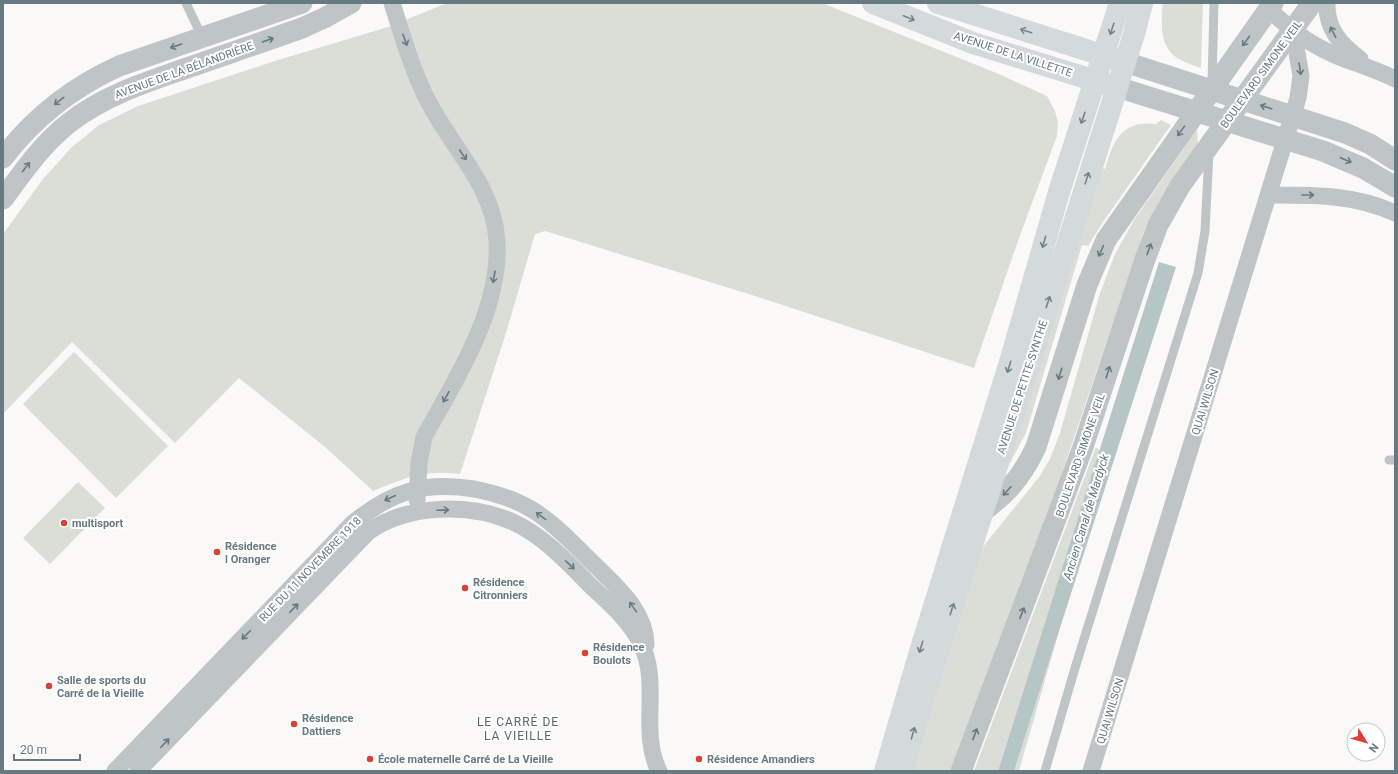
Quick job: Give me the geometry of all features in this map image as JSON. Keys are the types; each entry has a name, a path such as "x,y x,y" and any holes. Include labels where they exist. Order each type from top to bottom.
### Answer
{"main road":[{"name":"AVENUE DE LA VILLETTE","path":"873,3 973,43 1117,87"},
{"path":"938,3 1125,62"},
{"name":"AVENUE DE PETITE-SYNTHE","path":"885,771 922,645 1010,362 1059,192 1120,3"},
{"name":"AVENUE DE PETITE-SYNTHE","path":"903,771 919,712 1125,62 1142,3"}],"street":[{"path":"3,158 34,122 76,88 119,66 302,3"},
{"name":"AVENUE DE LA BÉLANDRIÈRE","path":"3,199 34,158 50,140 79,115 106,99 138,85 302,28 351,3"},
{"path":"392,3 429,103 467,162 484,192 492,214 497,242 495,274 482,322 464,366 424,437 420,450 416,512"},
{"name":"BOULEVARD SIMONE VEIL","path":"961,771 1083,447 1153,237 1170,203 1210,133 1293,30 1312,3"},
{"path":"1327,3 1328,20 1334,35 1344,47 1372,67 1395,79"},
{"path":"958,529 982,512 1011,488 1026,466 1036,447 1087,285 1106,240 1271,6 1293,30 1319,47 1340,57 1372,67"},
{"name":"QUAI WILSON","path":"1091,771 1269,196 1278,161 1300,91 1301,76 1293,30"},
{"path":"1125,62 1362,140 1395,160"},
{"name":"AVENUE DE LA VILLETTE","path":"1117,87 1309,147 1363,168 1395,186"},
{"path":"1269,196 1344,197 1366,202 1395,213"},
{"name":"RUE DU 11 NOVEMBRE 1918","path":"115,771 353,524 384,501 417,488 447,486 485,491 521,504 542,516 617,588 632,606 645,631 646,657"},
{"name":"RUE DU 11 NOVEMBRE 1918","path":"138,771 361,538 386,520 416,512 444,510 474,512 513,522 529,531 558,554 601,595 637,636 649,666 651,744 655,762 660,771"}],"lane":[{"path":"186,3 202,37"},
{"name":"BOULEVARD SIMONE VEIL","path":"1045,771 1075,668 1198,273 1206,231 1214,3"}],"shaded area":[{"path":"447,3 822,3 994,72 1047,96 1055,111 1058,122 1057,136 1019,238 974,368 755,296 545,231 535,234 506,333 460,474 425,474 405,478 373,491 325,447 239,378 175,443 72,342 3,414 3,234 43,179 71,148 99,125 138,106 278,60 388,27"},
{"path":"1163,3 1203,3 1201,68 1174,56 1169,51 1163,38"},
{"path":"1161,120 1171,125 1103,222 1088,246 1082,245 1026,433 1010,463 1006,462 1098,167 1105,169 1116,141 1127,129 1135,125 1156,124"},
{"path":"1197,129 1198,144 1165,191 1145,228 1060,479 950,771 910,771 978,553 1039,477 1050,459 1060,433 1100,293 1115,254 1134,220"},
{"path":"74,352 168,446 116,498 23,404"},
{"path":"1096,447 1100,450 998,771 974,771"},
{"name":"multisport","path":"78,482 105,508 50,564 23,538"},
{"path":"1062,621 1019,771 1014,771"}],"water":[{"name":"Ancien Canal de Mardyck","path":"1159,262 1176,267 1014,771 998,771"}],"place":[{"name":"multisport","path":"64,523"},
{"name":"Résidence l Oranger","path":"217,552"},
{"name":"Résidence Citronniers","path":"465,588"},
{"name":"Résidence Boulots","path":"585,653"},
{"name":"Salle de sports du Carré de la Vieille","path":"49,686"},
{"name":"Résidence Dattiers","path":"294,724"},
{"name":"École maternelle Carré de La Vieille","path":"370,759"},
{"name":"Résidence Amandiers","path":"699,759"}],"district":[{"name":"LE CARRÉ DE LA VIEILLE","path":"518,729"}]}
